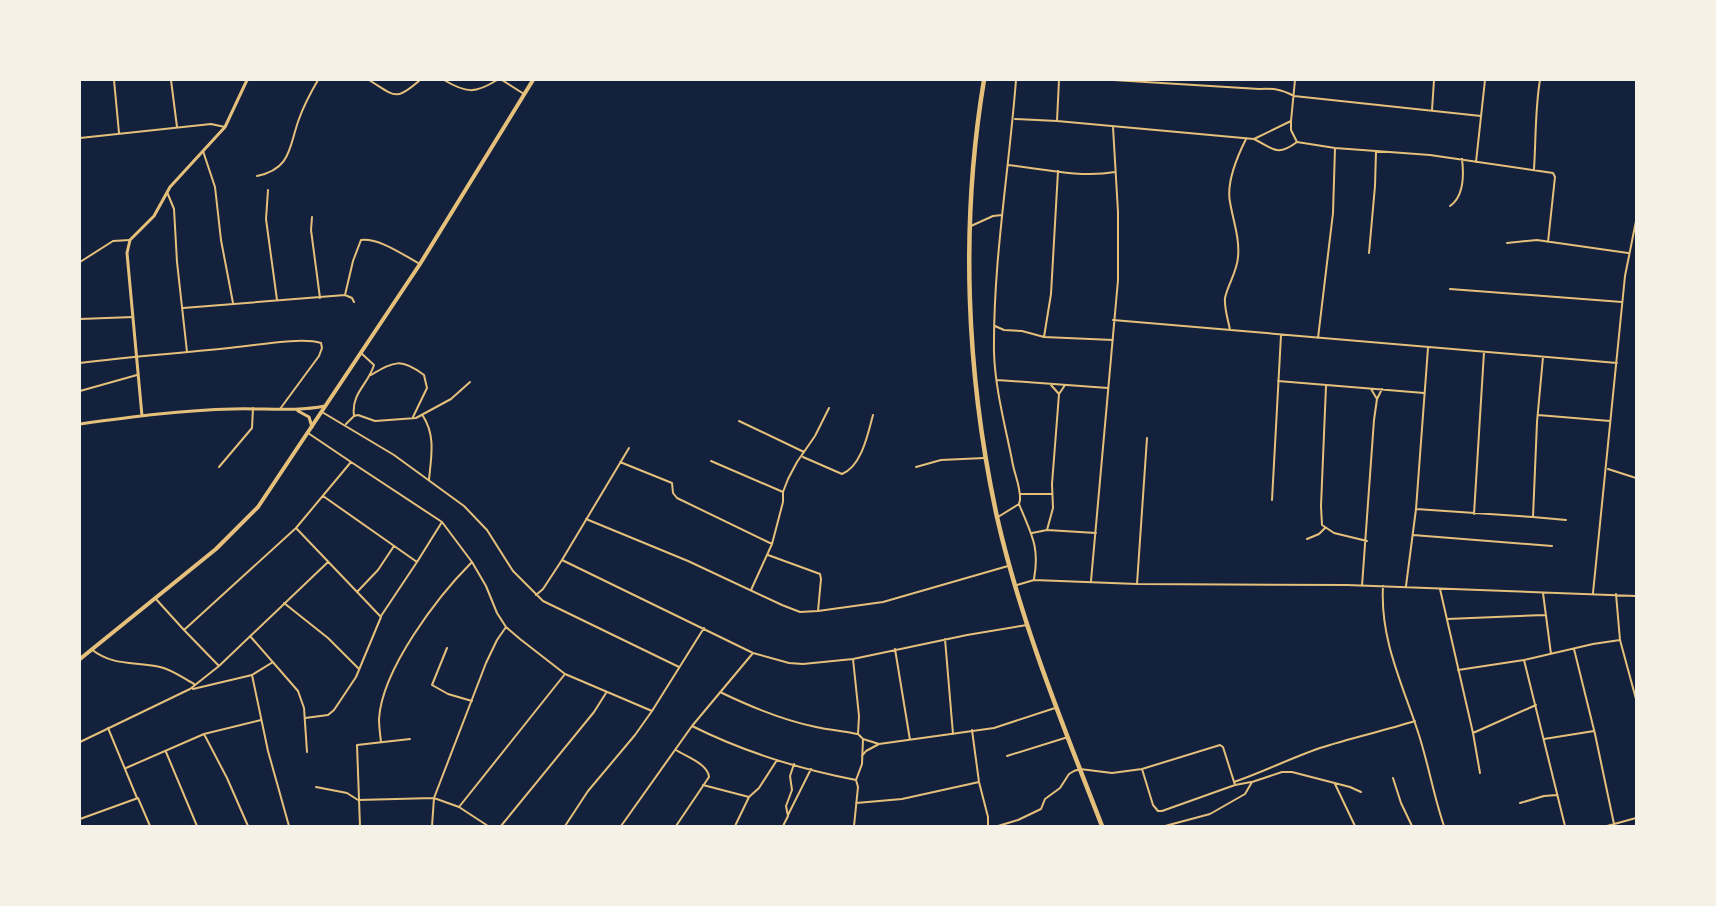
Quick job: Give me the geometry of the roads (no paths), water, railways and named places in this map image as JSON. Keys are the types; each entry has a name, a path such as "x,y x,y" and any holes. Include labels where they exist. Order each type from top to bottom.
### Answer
{"highway":[{"path":"984,80 974,159 969,277 974,363 986,458 997,517 1027,625 1102,826"}],"main road":[{"path":"80,659 216,549 250,516 420,264 533,80"}],"street":[{"path":"114,80 119,134"},
{"path":"171,80 177,127"},
{"path":"142,416 127,253 130,240 154,216 167,192 225,128 247,80"},
{"path":"257,176 271,172 290,153 301,113 318,80"},
{"path":"369,80 394,95 406,92 420,80"},
{"path":"444,80 460,88 475,91 497,80"},
{"path":"502,80 524,94"},
{"path":"1016,80 996,272 995,326 997,380 1012,462 1021,494 1019,504 1032,533 1036,552 1034,579"},
{"path":"1057,121 1059,80"},
{"path":"1113,80 1170,81 1259,89 1273,88 1284,90 1293,96 1481,116"},
{"path":"1295,80 1291,130 1298,142"},
{"path":"1432,110 1434,80"},
{"path":"1476,162 1485,80"},
{"path":"1534,169 1536,106 1540,80"},
{"path":"1013,119 1246,139 1261,137 1291,121"},
{"path":"80,138 211,124 225,128"},
{"path":"1091,582 1119,249 1113,126"},
{"path":"1230,330 1226,296 1239,255 1229,199 1232,177 1246,139"},
{"path":"1254,139 1280,152 1298,142 1335,148 1462,159 1534,169 1555,175 1548,242"},
{"path":"1318,338 1333,213 1335,148"},
{"path":"203,151 215,187 221,240 233,303"},
{"path":"1369,254 1376,151"},
{"path":"1450,206 1455,202 1461,190 1462,159"},
{"path":"1007,165 1058,171 1105,174 1115,172"},
{"path":"1044,337 1051,294 1058,171"},
{"path":"268,190 266,219 277,300"},
{"path":"167,192 174,209 176,255 187,352"},
{"path":"970,227 993,216 1002,215"},
{"path":"312,217 311,230 320,298"},
{"path":"1593,593 1622,303 1628,253 1636,221"},
{"path":"80,262 113,241 130,240"},
{"path":"345,295 361,240 379,243 420,264"},
{"path":"1507,243 1537,240 1628,253"},
{"path":"1450,289 1622,303"},
{"path":"183,308 345,295 352,298 354,302"},
{"path":"80,319 133,317"},
{"path":"1113,320 1617,363"},
{"path":"995,326 1004,330 1022,331 1044,337 1113,340"},
{"path":"1272,500 1281,335"},
{"path":"80,363 297,342 321,343 319,356 280,409"},
{"path":"1406,586 1416,509 1428,348"},
{"path":"354,416 353,406 356,397 371,375 373,362 361,352"},
{"path":"1474,513 1484,352"},
{"path":"1533,517 1543,357"},
{"path":"371,375 397,362 406,364 424,375 427,388 412,418"},
{"path":"80,392 137,375"},
{"path":"997,380 1108,388"},
{"path":"1278,381 1424,393"},
{"path":"346,424 354,416 362,416 375,421 422,415 451,399 470,382"},
{"path":"1051,384 1059,394"},
{"path":"1047,530 1053,508 1059,394 1065,385"},
{"path":"1326,386 1322,525 1343,536 1367,541"},
{"path":"1371,388 1377,399"},
{"path":"1362,586 1377,399 1382,389"},
{"path":"80,424 142,416 253,408 297,410 326,406"},
{"path":"219,467 248,435 252,428 253,408"},
{"path":"751,590 772,544 783,502 783,492 792,471 815,436 829,408"},
{"path":"297,410 309,417 312,427"},
{"path":"322,412 346,424 464,506 477,518 513,571 543,601 679,667"},
{"path":"422,415 429,426 432,439 429,480"},
{"path":"802,456 844,473 854,465 860,454 873,415"},
{"path":"1538,415 1611,422"},
{"path":"739,421 804,452"},
{"path":"308,433 442,522 472,562 486,586 497,613 507,627 565,674 652,711"},
{"path":"1137,584 1147,438"},
{"path":"536,595 543,589 562,560 629,448"},
{"path":"916,467 941,460 986,458"},
{"path":"711,461 783,492"},
{"path":"184,630 296,528 351,462"},
{"path":"620,462 672,483 673,494 677,498 772,544"},
{"path":"1607,468 1636,478"},
{"path":"1021,494 1052,494"},
{"path":"323,496 417,562"},
{"path":"997,517 1019,504"},
{"path":"1416,509 1566,520"},
{"path":"586,519 792,610 818,611 883,602 1010,565"},
{"path":"305,718 332,713 351,685 374,638 381,617 442,522"},
{"path":"296,528 381,617"},
{"path":"1308,539 1325,528"},
{"path":"1032,533 1047,530 1096,533"},
{"path":"1413,535 1552,546"},
{"path":"357,592 378,570 394,546"},
{"path":"768,555 820,574 818,611"},
{"path":"562,560 753,653 789,663 803,664 853,659 945,639 1027,625"},
{"path":"190,689 219,666 328,562"},
{"path":"381,742 379,728 381,706 392,673 430,609 472,562"},
{"path":"1016,585 1034,579 1137,584 1406,586 1636,596"},
{"path":"1383,586 1387,640 1415,722 1444,826"},
{"path":"1440,589 1473,732 1480,773"},
{"path":"1543,593 1551,654"},
{"path":"1616,594 1620,640 1636,699"},
{"path":"154,597 219,666"},
{"path":"284,603 319,630 358,668"},
{"path":"1447,619 1545,615"},
{"path":"432,826 434,798 492,649 507,627"},
{"path":"565,826 588,791 652,711 704,628"},
{"path":"250,636 298,691 304,708 307,752"},
{"path":"945,639 953,734"},
{"path":"1458,670 1524,660 1620,640"},
{"path":"447,648 433,686 448,694 472,701"},
{"path":"91,649 101,657 117,662 172,671 195,685"},
{"path":"895,649 910,740"},
{"path":"1574,649 1614,824"},
{"path":"621,826 692,726 753,653"},
{"path":"853,659 859,716 858,734"},
{"path":"1524,660 1565,826"},
{"path":"80,742 190,689 252,675 273,662"},
{"path":"459,807 565,674"},
{"path":"252,675 261,720 289,826"},
{"path":"720,692 753,708 787,720 818,728 858,734 863,740 879,744"},
{"path":"501,826 523,802 594,712 606,693"},
{"path":"1473,732 1536,705"},
{"path":"862,757 866,751 879,744 1003,726 1057,707"},
{"path":"126,768 204,734 261,720"},
{"path":"1142,769 1153,805 1158,811 1162,811 1321,748 1415,722"},
{"path":"692,726 727,743 777,760 856,780"},
{"path":"108,728 150,826"},
{"path":"972,730 988,826"},
{"path":"1544,740 1594,731"},
{"path":"204,734 248,826"},
{"path":"1007,756 1068,737"},
{"path":"360,826 357,745 410,739"},
{"path":"854,826 858,787 856,780 861,768 863,740"},
{"path":"998,826 1041,809 1045,799 1060,788 1069,774 1080,769 1112,773 1142,769 1220,745 1223,747 1234,783"},
{"path":"676,750 708,770 709,777 676,826"},
{"path":"165,751 196,826"},
{"path":"735,826 749,797 759,788 777,760"},
{"path":"788,814 786,806 792,790 790,776 794,765"},
{"path":"783,826 811,769"},
{"path":"1234,783 1252,782 1287,772 1361,792"},
{"path":"1393,778 1412,826"},
{"path":"856,803 902,799 979,782"},
{"path":"1165,826 1210,814 1245,794 1252,782"},
{"path":"1335,784 1355,826"},
{"path":"703,785 749,797"},
{"path":"316,787 347,793 358,800 434,798 459,807 488,826"},
{"path":"1520,803 1557,795"},
{"path":"80,819 138,798"},
{"path":"1607,826 1636,818"}]}
